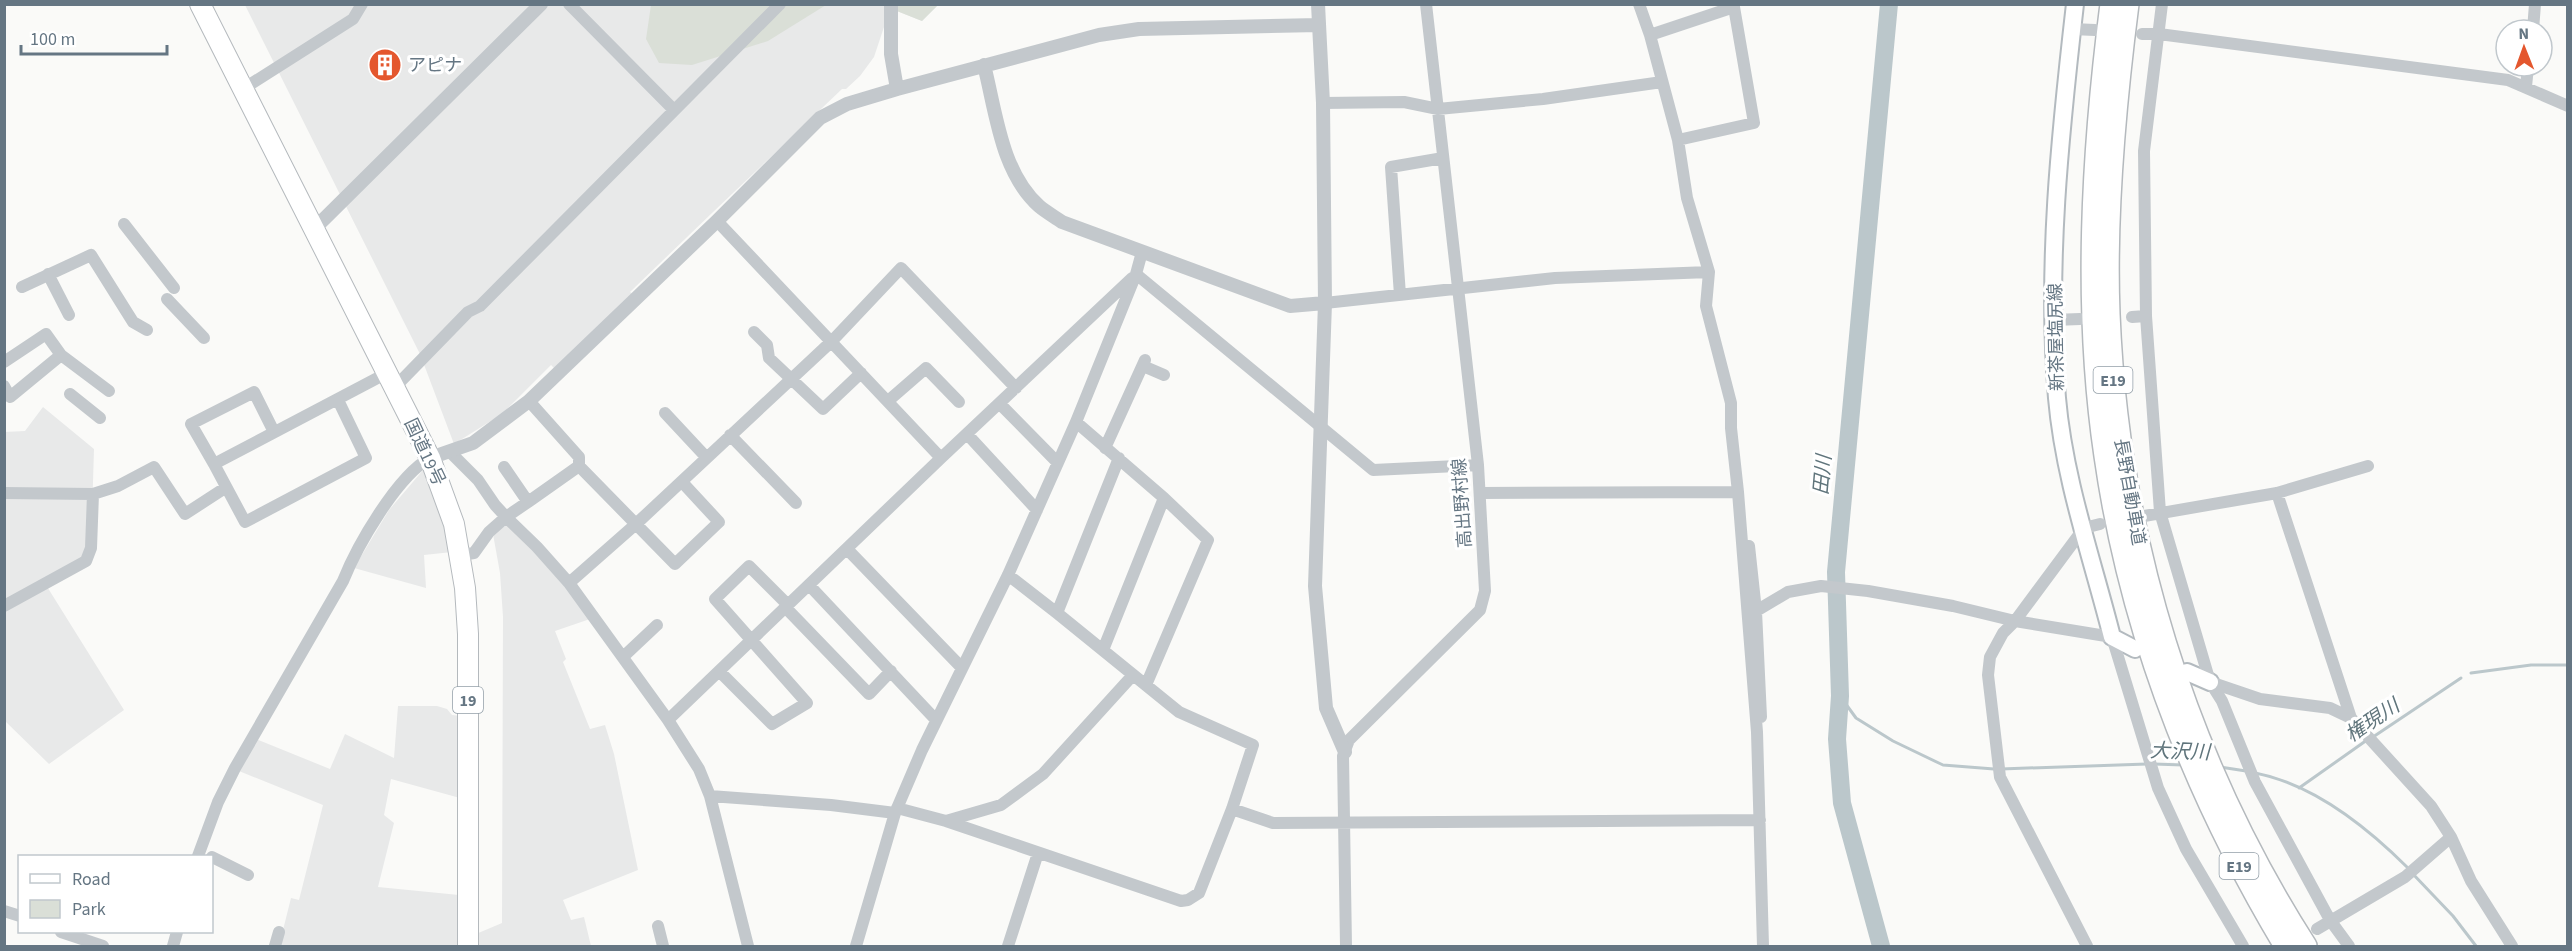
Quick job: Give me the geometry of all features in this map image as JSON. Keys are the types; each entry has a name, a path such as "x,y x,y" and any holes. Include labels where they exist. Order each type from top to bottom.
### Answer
{"highway":[{"name":"国道19号","path":"200,4 430,458 454,524 461,555 468,634 468,946"},
{"name":"長野自動車道","path":"2111,4 2098,137 2093,230 2092,311 2105,456 2140,622 2209,784 2235,858 2286,946"},
{"name":"長野自動車道","path":"2128,4 2114,137 2110,232 2109,313 2115,398 2131,511 2191,743"},
{"name":"長野自動車道","path":"2209,784 2250,851 2311,938"}],"main road":[{"name":"新茶屋塩尻線","path":"2075,4 2055,196 2054,320 2057,399 2069,478 2092,526 2112,637"},
{"path":"2112,637 2135,649"},
{"path":"2187,672 2210,682"}],"street":[{"path":"243,89 353,19 362,4"},
{"path":"314,229 541,4"},
{"path":"569,4 675,110"},
{"path":"213,464 338,400 391,380 468,312 480,306 780,4"},
{"path":"891,4 891,54 897,88"},
{"path":"1318,4 1323,103 1325,303 1315,586 1326,708 1345,752 1346,946"},
{"name":"高出野村線","path":"1345,752 1349,740 1480,610 1485,591 1478,465 1426,4"},
{"path":"1639,4 1650,35 1678,140 1687,198 1710,272 1706,306 1731,403 1731,428 1757,732 1763,946"},
{"path":"2162,4 2144,151 2146,316 2160,512 2210,682 2222,701 2255,782 2330,920 2349,946"},
{"path":"1650,35 1734,7 1754,123 1678,140"},
{"path":"205,855 235,768 343,581 356,549 384,507 420,464 430,458 473,443 529,401 717,221 820,118 847,104 897,88 1099,35 1138,29 1319,25"},
{"path":"2072,30 2095,30"},
{"path":"2142,34 2158,34 2508,80 2568,106"},
{"path":"984,65 1007,158 1021,184 1039,206 1062,222 1290,306 1555,278 1710,272"},
{"path":"2526,87 2527,78"},
{"path":"1323,103 1404,102 1437,110 1543,99 1662,82"},
{"path":"1400,295 1391,167 1443,158"},
{"path":"717,221 941,458"},
{"path":"132,228 171,294 204,338"},
{"path":"856,946 896,811 936,720 1008,575 1058,463 1136,274 1142,252"},
{"path":"22,287 91,255 133,322 147,330"},
{"path":"569,583 682,482 832,341 901,268 1016,388"},
{"path":"48,274 69,315"},
{"path":"668,720 1136,274"},
{"path":"1136,274 1372,470 1478,465"},
{"path":"2132,317 2146,316"},
{"path":"2054,320 2080,319"},
{"path":"754,332 767,345 769,358 823,409 861,373"},
{"path":"4,362 46,334 61,355 110,391"},
{"path":"4,386 10,397 61,355"},
{"path":"1105,447 1144,363 1164,375"},
{"path":"888,401 926,368 959,402"},
{"path":"274,432 254,392 191,424 245,522 366,458 338,400"},
{"path":"70,394 100,418"},
{"path":"529,401 579,457 579,466 675,564 719,522 682,482"},
{"path":"1000,404 1058,463"},
{"path":"665,413 706,458"},
{"path":"1076,422 1164,498 1208,540 1146,686"},
{"path":"967,434 1037,510"},
{"path":"730,435 796,503"},
{"path":"450,452 478,480 495,505 569,583 668,720 699,769 710,796 748,946"},
{"path":"1057,613 1119,458"},
{"path":"461,555 474,553 489,532 506,517 579,466"},
{"path":"2144,516 2277,493 2368,466"},
{"path":"4,492 93,494 118,486 154,467 185,514 225,488"},
{"path":"504,467 528,502"},
{"path":"1480,493 1738,492"},
{"path":"1738,492 1745,512 1756,611 1761,713 1761,724 1757,732"},
{"path":"2277,493 2351,718 2431,806 2451,837 2471,881 2512,946"},
{"path":"4,606 86,561 91,548 93,494"},
{"path":"1103,650 1164,498"},
{"path":"2086,946 2000,777 1988,675 1990,657 2002,633 2015,621 2092,526"},
{"path":"847,549 962,668"},
{"path":"719,671 772,724 807,703 714,599 749,566 869,694 891,672"},
{"path":"710,796 896,811 946,821 1181,900 1188,900 1199,893 1232,809 1253,745 1179,712 1008,575"},
{"path":"809,585 936,720"},
{"path":"1756,611 1788,592 1821,586 1868,591 1953,606 2015,621 2112,637 2158,789 2186,849 2244,946"},
{"path":"623,657 657,625"},
{"path":"946,821 1001,805 1043,774 1133,675"},
{"path":"2210,682 2260,699 2330,708 2351,718"},
{"path":"1232,809 1273,823 1760,820"},
{"path":"2311,938 2330,920 2405,877 2451,837"},
{"path":"1008,946 1038,853"},
{"path":"213,859 248,875"},
{"path":"658,926 663,946"},
{"path":"275,946 279,932"},
{"path":"64,933 103,946"}],"shaded area":[{"path":"245,5 938,5 922,21 884,6 884,27 874,57 860,76 846,89 842,89 712,213 630,292 633,294 554,368 551,365 502,414 454,444 420,354"},
{"path":"43,407 94,449 91,548 86,561 46,585 124,710 49,764 5,721 4,432 25,431"},
{"path":"424,469 446,524 452,552 424,555 426,588 354,568 389,510"},
{"path":"508,524 556,573 590,619 555,631 566,659 563,662 590,729 605,725 614,754 638,870 563,900 571,920 584,917 591,946 477,946 476,934 502,923 503,617 500,573 493,534"},
{"path":"398,706 437,706 447,709 452,715 461,716 460,798 391,779 384,815 394,823 378,887 459,895 459,946 279,946 291,898 299,900 323,805 239,771 256,739 330,769 345,734 394,758"}],"green space":[{"path":"651,5 826,5 768,41 692,65 659,63 646,39"},
{"path":"896,5 938,5 922,21 897,11"}],"waterway":[{"name":"田川","path":"1881,946 1842,803 1837,739 1840,696 1836,572 1889,4"},
{"name":"権現川","path":"2471,673 2531,665 2568,665"},
{"name":"権現川","path":"2373,737 2461,678"},
{"name":"大沢川","path":"1840,696 1856,718 1893,741 1943,765 1994,769"},
{"name":"権現川","path":"2299,788 2367,740"},
{"name":"大沢川","path":"2001,769 2147,764"},
{"name":"大沢川","path":"2154,764 2183,765"},
{"name":"大沢川","path":"2220,767 2246,771"},
{"name":"大沢川","path":"2255,773 2277,779 2319,797 2375,837 2408,868"},
{"name":"大沢川","path":"2412,873 2453,916 2476,946"}],"place":[{"name":"アピナ","path":"385,65"}]}
